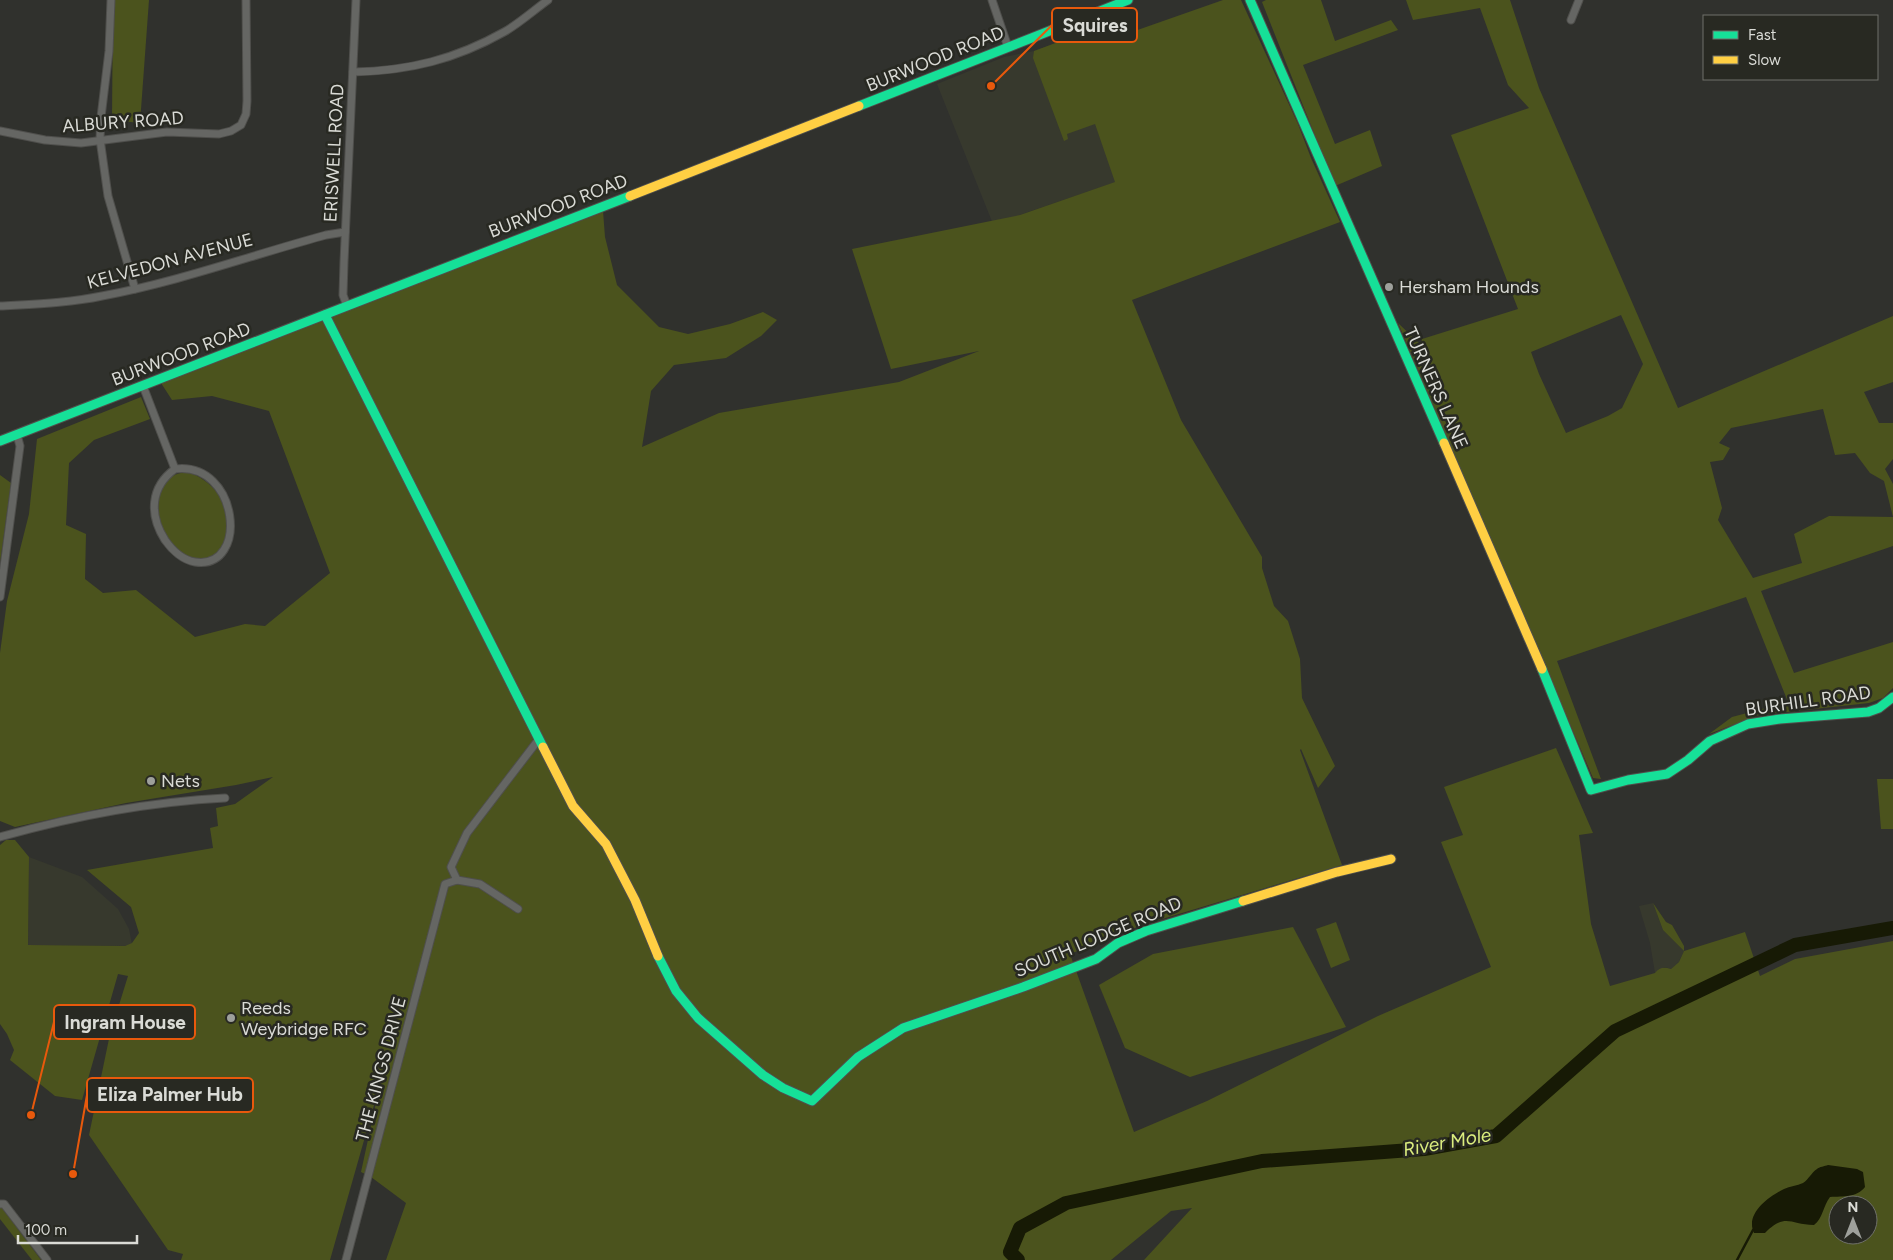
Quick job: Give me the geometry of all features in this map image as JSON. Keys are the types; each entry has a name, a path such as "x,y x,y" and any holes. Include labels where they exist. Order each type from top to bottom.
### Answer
{"street":[{"path":"111,0 109,51 100,139 108,196 135,289"},
{"name":"ALBURY ROAD","path":"0,132 81,143 100,139 167,132 219,134 231,131 241,125 246,114 246,0"},
{"name":"ERISWELL ROAD","path":"347,306 343,292 356,0"},
{"path":"353,72 386,72 427,64 462,53 506,31 548,0"},
{"path":"992,0 1008,47"},
{"name":"BURWOOD ROAD","path":"0,442 1128,0"},
{"name":"TURNERS LANE","path":"1250,0 1544,673 1591,790"},
{"path":"1571,20 1579,0"},
{"name":"KELVEDON AVENUE","path":"0,306 89,298 135,289 326,235 345,232"},
{"path":"324,315 539,739"},
{"path":"143,386 175,469"},
{"path":"0,597 20,446 17,435"},
{"path":"190,468 204,474 217,485 226,500 230,514 230,535 226,547 213,559 193,562 180,556 169,546 158,528 154,507 156,491 162,479 175,469 190,468"},
{"name":"BURHILL ROAD","path":"1591,790 1628,780 1667,774 1688,760 1710,741 1748,724 1780,719 1868,712 1879,708 1893,697"},
{"name":"THE KINGS DRIVE","path":"346,1260 451,867 467,832 539,739"},
{"name":"SOUTH LODGE ROAD","path":"539,739 573,806 606,844 639,909 661,962 676,991 698,1018 763,1075 783,1088 812,1101 858,1057 883,1039 937,1014 1024,987 1096,959 1118,943 1146,931 1337,872 1391,859"},
{"path":"0,837 17,831 93,814 194,800 225,798"},
{"path":"0,830 17,831"},
{"path":"451,867 457,880"},
{"path":"445,884 457,880 480,884 518,909"},
{"path":"0,1204 4,1204 46,1260"}],"shaded area":[{"path":"1065,40 1116,182 993,224 937,84 1004,57 1034,51"},
{"path":"29,857 82,877 118,909 129,929 132,944 125,946 28,945"},
{"path":"1653,903 1663,930 1684,951 1679,962 1671,969 1665,967 1655,973 1650,943 1639,906"},
{"path":"1828,1165 1857,1169 1863,1172 1865,1187 1854,1195 1828,1195 1828,1200 1814,1225 1783,1221 1765,1233 1754,1233 1752,1226 1755,1213 1765,1201 1784,1189 1803,1183 1818,1168"}],"green space":[{"path":"113,0 149,0 140,123 112,120"},
{"path":"1223,0 1241,0 1298,124 1340,222 1132,300 1181,420 1262,557 1262,568 1274,606 1288,621 1300,659 1302,698 1335,766 1318,788 1300,750 1342,865 1142,925 1070,954 1134,1132 1207,1101 1378,1016 1491,967 1441,842 1463,835 1444,787 1556,748 1593,833 1579,835 1591,924 1610,986 1655,973 1662,968 1671,969 1679,962 1684,951 1745,932 1760,976 1795,959 1893,941 1893,1260 1144,1260 1192,1208 1171,1211 1111,1260 386,1260 406,1203 371,1177 361,1172 380,1084 330,1260 181,1260 183,1254 168,1250 89,1135 110,1034 128,976 118,974 82,1100 55,1096 10,1060 14,1050 0,1024 0,845 6,840 15,840 29,857 28,945 125,946 132,943 139,933 131,907 87,870 213,848 210,828 218,826 216,808 235,804 273,777 126,803 15,827 0,821 0,653 7,601 29,514 37,439 141,397 150,419 94,440 69,463 66,525 86,534 85,579 103,593 136,590 195,637 245,624 265,626 330,573 269,411 212,396 172,400 161,383 603,211 605,237 617,285 659,327 688,334 730,324 763,312 777,320 761,336 726,358 674,365 651,391 642,447 719,413 899,382 979,351 891,369 852,249 1020,215 1115,182 1095,124 1067,134 1068,139 1064,141 1033,58 1034,51 1104,25 1109,40"},
{"path":"1266,0 1321,0 1335,41 1391,20 1398,30 1303,65 1335,144 1370,130 1382,166 1335,186 1262,2"},
{"path":"1406,0 1510,0 1539,88 1678,408 1893,316 1893,382 1864,392 1879,423 1893,423 1893,459 1885,469 1893,484 1893,517 1893,546 1761,591 1794,673 1893,642 1893,688 1883,698 1869,703 1759,715 1709,734 1732,717 1788,702 1746,597 1557,661 1601,779 1593,778 1398,323 1421,345 1422,339 1518,309 1451,135 1529,108 1508,85 1480,8 1413,20","holes":["1621,315 1643,364 1622,408 1608,416 1566,433 1531,352","1823,409 1835,455 1855,453 1870,473 1884,481 1893,517 1829,516 1794,534 1802,563 1753,578 1718,520 1722,508 1710,462 1723,460 1730,448 1719,443 1731,428"]},
{"path":"187,472 212,486 222,501 225,510 227,529 222,547 217,554 209,558 193,558 178,551 167,538 160,522 158,505 161,489 170,477"},
{"path":"0,475 11,483 0,563"},
{"path":"1877,779 1893,779 1893,829 1881,829"},
{"path":"1653,903 1666,922 1672,925 1684,946 1684,951 1663,930"},
{"path":"1336,922 1350,960 1331,968 1316,929"},
{"path":"1293,927 1346,1027 1190,1077 1125,1048 1099,985 1153,954"},
{"path":"0,1207 41,1260 32,1260 0,1219"}],"waterway":[{"name":"River Mole","path":"1018,1260 1010,1252 1020,1228 1066,1203 1262,1161 1424,1149 1496,1136 1615,1031 1795,945 1893,928"},
{"path":"1737,1260 1753,1230"}],"traffic: fast":[{"path":"859,106 1128,0"},
{"path":"1250,0 1444,443"},
{"path":"0,441 630,196"},
{"path":"325,315 543,747"},
{"path":"1542,669 1591,790 1628,780 1667,774 1688,760 1710,741 1748,724 1780,719 1868,712 1879,708 1893,697"},
{"path":"658,956 676,991 698,1018 763,1075 783,1088 812,1101 858,1057 903,1028 1023,987 1096,959 1118,943 1146,931 1243,901"}],"traffic: slow":[{"path":"630,196 859,106"},
{"path":"1444,443 1542,669"},
{"path":"543,747 573,806 606,844 635,900 658,956"},
{"path":"1243,901 1337,872 1391,859"}],"place":[{"name":"Squires","path":"991,86"},
{"name":"Hersham Hounds","path":"1389,287"},
{"name":"Nets","path":"151,781"},
{"name":"Reeds Weybridge RFC","path":"231,1018"},
{"name":"Ingram House","path":"31,1115"},
{"name":"Eliza Palmer Hub","path":"73,1174"}]}
